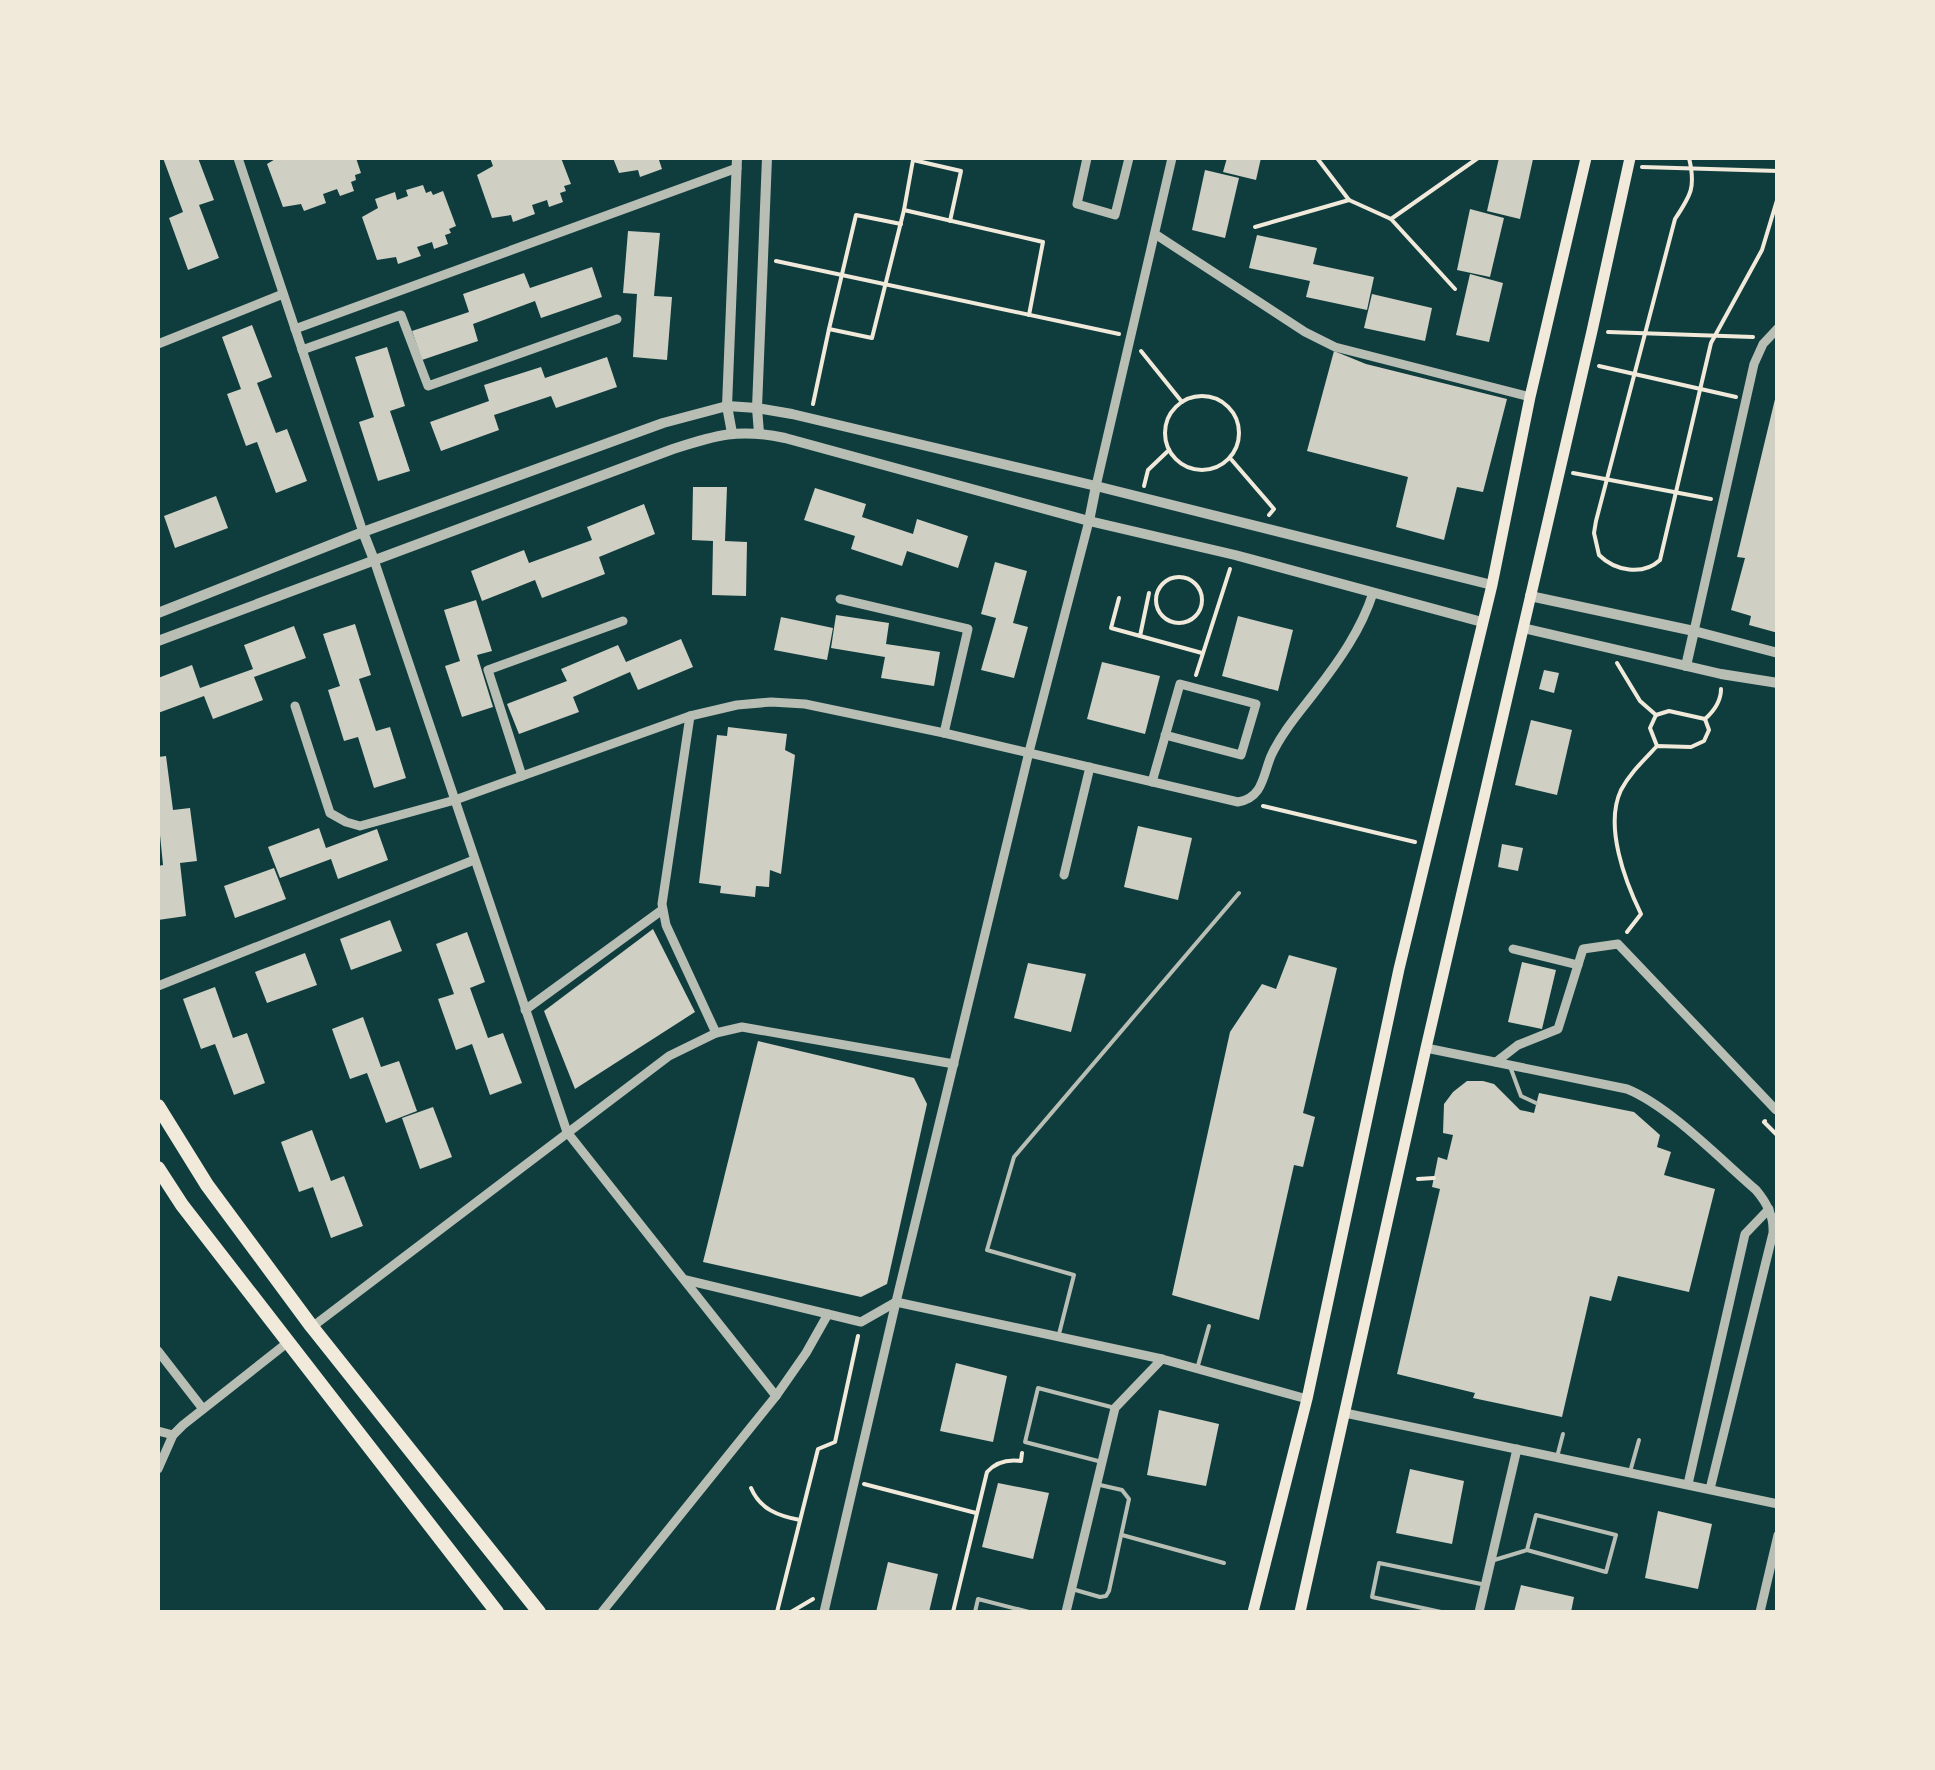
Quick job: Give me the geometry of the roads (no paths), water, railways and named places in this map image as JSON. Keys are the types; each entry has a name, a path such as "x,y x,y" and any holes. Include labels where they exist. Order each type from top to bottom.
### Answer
{"main road":[{"path":"1253,1612 1307,1399 1357,1158 1492,585 1530,397 1586,158"},
{"path":"1300,1612 1628,162"},
{"path":"158,1106 207,1186 312,1326 539,1612"},
{"path":"158,1168 287,1343 497,1612"}],"street":[{"path":"238,158 566,1132 776,1396"},
{"path":"759,433 756,408 767,158"},
{"path":"1088,158 1077,204 1115,215 1129,158"},
{"path":"824,1612 1172,158"},
{"path":"294,329 737,163 728,406 732,432"},
{"path":"1154,234 1304,332 1335,347 1530,397"},
{"path":"158,344 283,294"},
{"path":"302,350 401,315 428,386 617,319"},
{"path":"1686,666 1754,364 1778,328"},
{"path":"158,612 363,532 663,423 728,406 811,419 1492,585"},
{"path":"158,641 672,449 732,432 759,433 1482,622"},
{"path":"295,706 330,813 360,826 455,800 690,716 754,702 788,702 1244,802 1259,790 1283,734 1345,652 1373,593"},
{"path":"1530,596 1778,653"},
{"path":"840,599 968,629 944,734"},
{"path":"522,776 488,670 623,621"},
{"path":"1523,628 1778,683"},
{"path":"1152,782 1165,735 1180,684 1256,704 1240,755 1165,735"},
{"path":"690,716 662,910 716,1033"},
{"path":"1064,875 1090,766"},
{"path":"158,986 474,860"},
{"path":"526,1010 662,910"},
{"path":"1496,1062 1518,1046 1558,1029 1582,949 1618,944 1776,1110"},
{"path":"1513,950 1578,965"},
{"path":"312,1326 669,1056 716,1033 742,1026 954,1064"},
{"path":"1426,1048 1638,1093 1666,1112 1756,1190 1768,1208 1773,1233 1710,1489"},
{"path":"1688,1484 1746,1234 1768,1208"},
{"path":"685,1280 860,1322 896,1302 1162,1359 1307,1399"},
{"path":"602,1612 776,1396 828,1314"},
{"path":"158,1469 173,1435 287,1343"},
{"path":"1720,1343 1744,1350"},
{"path":"158,1351 203,1409"},
{"path":"1066,1612 1115,1408 1162,1359"},
{"path":"1345,1413 1778,1504"},
{"path":"158,1431 173,1435"},
{"path":"1479,1612 1517,1450"},
{"path":"1760,1612 1778,1535"}],"lane":[{"path":"1059,1337 1074,1275 987,1250 1014,1157 1240,893"},
{"path":"1510,1065 1521,1096 1536,1103"},
{"path":"1197,1369 1209,1326"},
{"path":"1102,1462 1024,1442 1038,1388 1115,1408"},
{"path":"1556,1457 1563,1434"},
{"path":"1630,1472 1639,1440"},
{"path":"1072,1590 1100,1597 1108,1594 1122,1535 1127,1494 1097,1484"},
{"path":"1491,1561 1527,1550 1606,1572 1616,1535 1536,1515 1527,1550"},
{"path":"1122,1535 1224,1562"},
{"path":"1441,1612 1372,1597 1379,1564 1486,1586"},
{"path":"975,1612 978,1599 1030,1612"}]}
